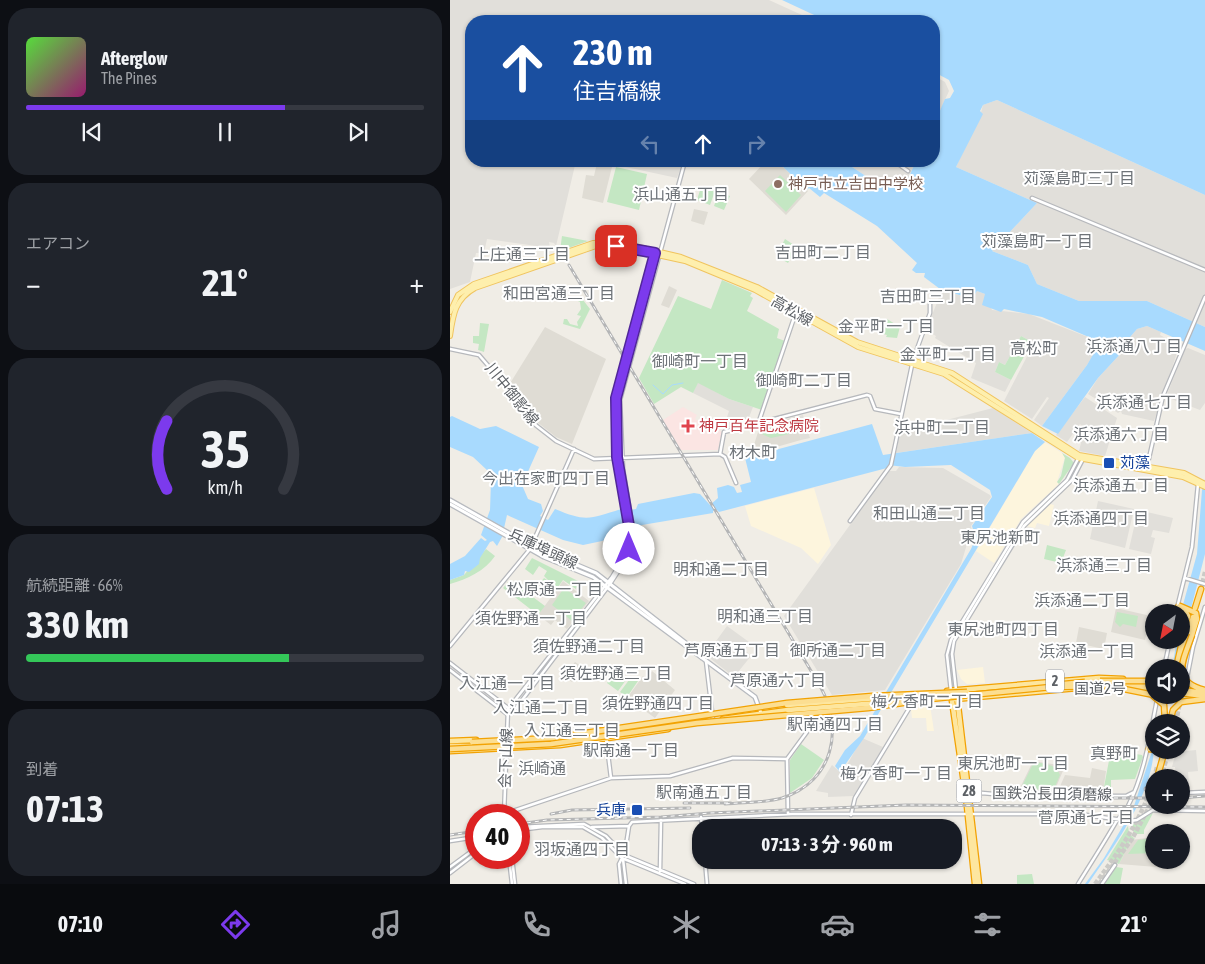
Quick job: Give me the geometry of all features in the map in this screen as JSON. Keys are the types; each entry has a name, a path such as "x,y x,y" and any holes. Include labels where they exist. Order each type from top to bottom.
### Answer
{"highway":[{"path":"1201,589 1194,609 1197,616 1183,661 1182,676 1188,684 1205,695"},
{"path":"1190,609 1194,609"},
{"path":"1180,659 1193,617"},
{"name":"国道2号","path":"450,746 547,736 713,714 891,699 954,690 1099,678 1145,686"},
{"path":"450,746 472,742 552,738 787,702 950,693 1100,681 1145,686"},
{"path":"450,746 552,744 735,719 868,708 950,696 1084,685 1145,687"},
{"path":"1084,685 1116,687 1145,692"},
{"name":"国道2号","path":"891,699 910,701 954,699 1101,687 1145,687"},
{"name":"28","path":"954,690 979,884"},
{"path":"1190,692 1205,695"},
{"path":"1171,714 1181,702 1205,695"},
{"name":"28","path":"954,699 970,795 975,884"},
{"name":"国道2号","path":"450,746 506,747 606,739 761,710"},
{"path":"606,739 611,732 710,719 735,719"},
{"path":"472,742 510,744 562,740 599,734 603,728"},
{"path":"450,746 506,747"},
{"path":"1157,767 1160,759"}],"main road":[{"name":"高松線","path":"450,312 458,296 474,284 593,243 617,242 695,261 738,278 858,347 952,373 1081,457 1183,477 1202,484"},
{"name":"高松線","path":"450,336 457,304 464,295 475,288 596,246 616,246 657,252"},
{"name":"高松線","path":"1081,457 1184,473 1202,484"},
{"name":"兵庫埠頭線","path":"450,500 531,548 575,567 596,573 608,585 755,697 761,710"},
{"name":"兵庫埠頭線","path":"450,504 484,521"}],"street":[{"path":"608,585 508,709 507,714 513,712 608,585 626,556 630,542 621,469 617,457 616,398 657,252 683,167"},
{"path":"902,167 908,171"},
{"path":"1032,198 1205,270"},
{"path":"621,469 620,400 657,252"},
{"path":"1146,467 1163,396 1205,297"},
{"path":"850,521 891,465 913,362 930,312 930,304"},
{"path":"758,424 797,312"},
{"name":"川中御影線","path":"450,349 479,355 516,398 534,424 556,441 594,459 720,454"},
{"path":"736,483 725,457 720,454 724,432 867,395 870,396 875,409 901,414"},
{"path":"450,646 531,548 574,449"},
{"path":"954,690 948,655 950,640 1023,522 1067,480 1081,457"},
{"path":"1179,604 1187,578 1202,484"},
{"path":"1187,578 1205,584"},
{"path":"1189,659 1205,607"},
{"path":"706,661 713,720"},
{"name":"会下山線","path":"450,663 513,712"},
{"name":"会下山線","path":"450,670 507,714 504,804"},
{"path":"1055,690 1058,681"},
{"path":"851,815 855,798 910,707 910,701"},
{"path":"788,814 787,759 815,720 816,713"},
{"path":"603,728 611,778"},
{"path":"530,805 611,778 670,776 733,758 787,759"},
{"path":"1078,884 1118,818 1127,808 1149,759"},
{"name":"国鉄沿長田須磨線","path":"970,795 982,793 1016,796 1126,796 1134,792"},
{"path":"1190,792 1205,792"},
{"path":"626,884 623,857 631,822 788,814 1079,814 1137,820 1153,810 1205,810"},
{"path":"660,872 661,820"},
{"path":"530,827 580,823 600,832 623,857"},
{"path":"590,827 629,826"},
{"path":"530,828 583,827 623,857 694,884"},
{"path":"600,832 602,827"},
{"path":"600,832 609,845"},
{"path":"450,841 465,839"},
{"path":"450,867 465,856"},
{"path":"621,884 619,863 623,857"},
{"path":"450,873 465,861"},
{"path":"1102,884 1115,865"},
{"path":"512,869 514,884"},
{"path":"706,869 707,884"},
{"path":"660,872 685,884"}],"shaded area":[{"path":"450,0 769,0 802,15 465,15 465,167 575,167 556,246 554,243 549,242 550,248 487,239 484,253 476,253 470,282 450,289"},
{"path":"940,79 945,82 949,91 940,111"},
{"path":"997,100 1205,195 1205,327 1147,301 1079,301 1037,284 1028,265 992,251 1037,203 956,167 980,116 983,105"},
{"path":"596,167 612,167 603,203 582,198 586,175 594,176"},
{"path":"626,167 681,167 677,178"},
{"name":"神戸市立吉田中学校","path":"760,167 783,167 808,191 786,215 749,179"},
{"path":"852,167 913,167 907,181 884,188"},
{"path":"694,209 708,212 704,225 691,221"},
{"path":"669,286 677,290 669,308 661,305"},
{"path":"942,290 972,299 977,291 985,294 992,310 1029,314 1098,341 1102,340 1087,365 1042,426 1034,420 1049,398 1047,397 1032,419 1004,401 1034,343 1021,336 1005,365 999,362 995,372 1011,380 1005,392 971,378 976,363 935,338 936,336 926,330"},
{"path":"1147,326 1161,332 1160,335 1173,342 1171,347 1178,350 1154,421 1122,414 1121,411 1118,413 1088,394 1098,378 1123,351 1125,343 1137,329"},
{"path":"545,327 606,359 572,444 556,437 537,422 509,385"},
{"path":"1188,348 1205,355 1205,403 1200,410 1166,397 1185,349"},
{"path":"698,382 729,399 753,407 746,425 723,430 729,411 693,393"},
{"path":"1085,397 1117,418 1105,456 1079,451 1081,443 1073,438 1082,426 1080,424 1067,442 1056,435"},
{"name":"神戸百年記念病院","path":"683,407 697,415 695,419 722,432 718,450 681,450 663,420"},
{"path":"993,408 1032,433 896,453 900,432"},
{"path":"803,415 810,438 801,440 795,417"},
{"path":"795,417 801,440 751,454 760,426"},
{"path":"1045,442 1065,457 1057,482 1059,484 1021,519 994,563 976,551 1035,451"},
{"path":"899,467 943,468 991,497 971,526 972,538 967,544 961,564 885,690 832,695 784,616 889,471 896,471"},
{"path":"814,488 831,545 818,564 801,548 751,526 745,506"},
{"path":"1098,501 1134,509 1125,548 1090,539"},
{"path":"1050,504 1054,505 1049,526 1037,523 1035,528 1027,526"},
{"path":"1138,510 1173,518 1169,533 1153,530 1151,537 1155,538 1151,554 1129,549"},
{"path":"563,581 589,601 567,629 555,620 551,625 538,615"},
{"path":"1116,608 1145,615 1145,640 1111,632"},
{"path":"727,626 749,642 746,651 751,656 734,677 706,655"},
{"path":"1079,627 1107,633 1104,649 1076,643"},
{"path":"575,662 581,666 572,682 564,676"},
{"path":"983,667 985,683 967,684 961,679 957,670"},
{"path":"652,671 675,690 655,718 627,698 643,676 647,679"},
{"path":"930,705 934,731 927,731 926,718 912,718 911,709"},
{"path":"862,738 883,747 854,796 828,797 828,793 816,791 832,765 840,772 847,765"},
{"path":"1196,750 1198,771 1190,772 1190,769 1175,769 1175,767 1172,767 1174,759 1190,759 1190,751"},
{"path":"1033,761 1065,766 1054,792 1019,790"},
{"path":"1092,768 1106,771 1103,792 1058,791 1065,775 1090,778"},
{"path":"1145,838 1145,866 1119,864 1131,840"}],"green space":[{"path":"616,167 647,174 639,210 607,202"},
{"path":"780,175 801,195 786,212 765,191"},
{"path":"701,187 715,191 710,205 697,200"},
{"path":"719,192 730,196 724,210 714,206"},
{"path":"562,236 588,241 560,251"},
{"path":"785,239 797,247 788,263 776,256"},
{"path":"722,280 752,293 750,296 753,298 747,311 779,329 777,338 785,341 762,410 729,399 698,383 693,393 681,387 654,404 639,378 678,296 711,309"},
{"path":"574,299 583,300 590,309 580,329 563,324 564,319 567,319 570,324 578,326 577,322 581,316 577,315 581,309 580,302"},
{"path":"887,319 900,327 897,338 886,337 887,335 880,333"},
{"path":"480,323 489,324 484,352 478,350 479,344 473,343 473,336 479,336"},
{"path":"1021,336 1032,342 1011,380 995,372 999,362 1005,365"},
{"path":"785,421 789,434 771,438 759,433 762,428"},
{"path":"1062,453 1074,463 1059,484 1057,482 1061,476 1065,458"},
{"path":"1047,545 1066,550 1061,563 1044,559"},
{"path":"486,549 495,556 486,566 469,577 450,584 450,580 464,575"},
{"path":"532,558 578,581 576,589 563,580 552,596 550,595 550,589 540,583 544,578 550,582 544,576 547,571 539,566 533,575 525,569"},
{"path":"510,580 545,606 538,615 503,588"},
{"path":"564,588 586,603 572,621 552,605"},
{"path":"1117,612 1138,616 1136,627 1123,624 1120,627 1115,622"},
{"path":"615,672 626,680 618,691 607,683"},
{"path":"632,676 638,681 627,697 620,692"},
{"path":"801,744 824,760 812,778 790,793 790,760"},
{"path":"1111,750 1142,755 1143,757 1135,779 1111,780 1111,792 1103,792"},
{"path":"1034,762 1050,765 1058,771 1060,775 1054,789 1020,790"},
{"path":"1152,814 1147,824 1145,824 1144,834 1134,834 1132,824"},
{"path":"1128,826 1129,833 1135,839 1131,840 1119,864 1107,860"},
{"path":"1145,839 1145,853 1128,854 1138,840"},
{"path":"1116,867 1123,868 1120,884 1104,884"},
{"path":"1032,874 1034,884 1017,884 1017,875"}],"water":[{"path":"782,0 1205,0 1205,195 997,100 983,105 980,111 983,114 956,167 1037,203 992,251 1028,265 1037,284 1079,301 1147,301 1205,327 1205,351 1147,326 1137,329 1125,343 1123,351 1098,378 1058,434 1042,426 1087,365 1102,339 1098,341 1042,317 1004,309 1001,312 982,305 985,294 977,291 972,299 940,289 924,277 925,273 916,273 912,270 917,263 877,226 824,193 820,197 809,188 807,190 783,167 852,167 884,188 907,181 913,167 940,167 940,110 945,99 950,98 954,91 949,80 940,75 940,15 814,15"},
{"path":"452,416 480,429 496,426 539,447 522,485 528,499 541,504 543,511 540,516 548,520 555,509 574,516 588,518 621,509 623,511 636,509 638,504 694,493 700,494 710,505 718,498 717,488 728,485 734,487 737,493 742,492 740,485 751,482 745,458 872,424 883,455 1032,433 1045,442 1035,451 864,738 840,772 835,766 845,750 860,736 971,549 976,538 972,526 992,497 990,490 951,465 905,467 888,465 887,468 719,512 717,510 713,511 713,513 642,525 602,541 583,545 563,540 507,515 502,537 497,546 493,541 490,542 480,558 479,564 469,572 465,571 464,575 450,580 450,564 465,556 481,538 485,541 487,540 481,535 490,510 491,481 488,471 473,457 450,447 450,417"},
{"path":"1205,479 1205,554 1190,612 1190,604 1183,604 1197,554 1202,490"},
{"path":"1175,649 1181,649 1178,659 1174,659"},
{"path":"1149,759 1152,759 1151,769 1146,769"},
{"path":"1145,772 1145,788 1131,817 1110,852 1088,884 1085,884 1104,858 1133,809"}],"waterway":[{"path":"653,385 663,394 672,385 683,383"}],"tunnel":[{"path":"1201,589 1205,572"},
{"path":"1178,714 1180,704"},
{"path":"1164,769 1166,759"},
{"path":"1095,884 1137,821 1145,803"},
{"path":"1099,884 1132,839 1145,814"}],"railway":[{"path":"569,265 820,686 832,719 832,736 829,752 823,766 813,779 800,790 775,800 725,804"},
{"path":"1190,797 1205,796"},
{"path":"1114,798 1145,798"},
{"path":"684,803 731,803"},
{"path":"530,822 547,820 661,817 710,813 906,805 1205,807"},
{"path":"551,814 572,810 690,808"},
{"path":"450,835 465,833"}],"place":[{"name":"神戸市立吉田中学校","path":"778,184"},
{"name":"神戸百年記念病院","path":"688,426"},
{"name":"苅藻","path":"1109,463"},
{"name":"兵庫","path":"637,810"}],"district":[{"name":"苅藻島町三丁目","path":"1079,178"},
{"name":"浜山通五丁目","path":"681,194"},
{"name":"苅藻島町一丁目","path":"1037,241"},
{"name":"吉田町二丁目","path":"823,252"},
{"name":"上庄通三丁目","path":"522,254"},
{"name":"和田宮通三丁目","path":"559,293"},
{"name":"吉田町三丁目","path":"928,296"},
{"name":"金平町一丁目","path":"886,326"},
{"name":"浜添通八丁目","path":"1134,346"},
{"name":"高松町","path":"1034,348"},
{"name":"金平町二丁目","path":"948,354"},
{"name":"御崎町一丁目","path":"700,361"},
{"name":"御崎町二丁目","path":"804,380"},
{"name":"浜添通七丁目","path":"1144,402"},
{"name":"浜中町二丁目","path":"942,427"},
{"name":"浜添通六丁目","path":"1121,434"},
{"name":"材木町","path":"753,452"},
{"name":"今出在家町四丁目","path":"546,478"},
{"name":"浜添通五丁目","path":"1121,485"},
{"name":"和田山通二丁目","path":"929,513"},
{"name":"浜添通四丁目","path":"1101,518"},
{"name":"東尻池新町","path":"1000,537"},
{"name":"浜添通三丁目","path":"1104,565"},
{"name":"明和通二丁目","path":"721,569"},
{"name":"松原通一丁目","path":"555,589"},
{"name":"浜添通二丁目","path":"1082,600"},
{"name":"明和通三丁目","path":"765,616"},
{"name":"須佐野通一丁目","path":"531,618"},
{"name":"東尻池町四丁目","path":"1003,629"},
{"name":"須佐野通二丁目","path":"589,646"},
{"name":"芦原通五丁目","path":"732,650"},
{"name":"御所通二丁目","path":"838,650"},
{"name":"浜添通一丁目","path":"1087,651"},
{"name":"須佐野通三丁目","path":"616,673"},
{"name":"芦原通六丁目","path":"778,680"},
{"name":"入江通一丁目","path":"507,683"},
{"name":"梅ケ香町二丁目","path":"927,701"},
{"name":"須佐野通四丁目","path":"658,703"},
{"name":"入江通二丁目","path":"541,707"},
{"name":"駅南通四丁目","path":"835,724"},
{"name":"入江通三丁目","path":"572,730"},
{"name":"駅南通一丁目","path":"631,750"},
{"name":"真野町","path":"1114,753"},
{"name":"東尻池町一丁目","path":"1013,763"},
{"name":"浜崎通","path":"542,768"},
{"name":"梅ケ香町一丁目","path":"896,773"},
{"name":"駅南通五丁目","path":"704,792"},
{"name":"菅原通七丁目","path":"1086,817"},
{"name":"羽坂通四丁目","path":"582,849"}],"route":[{"path":"616,246 655,253 616,398 617,457 629,526 629,549"}]}
